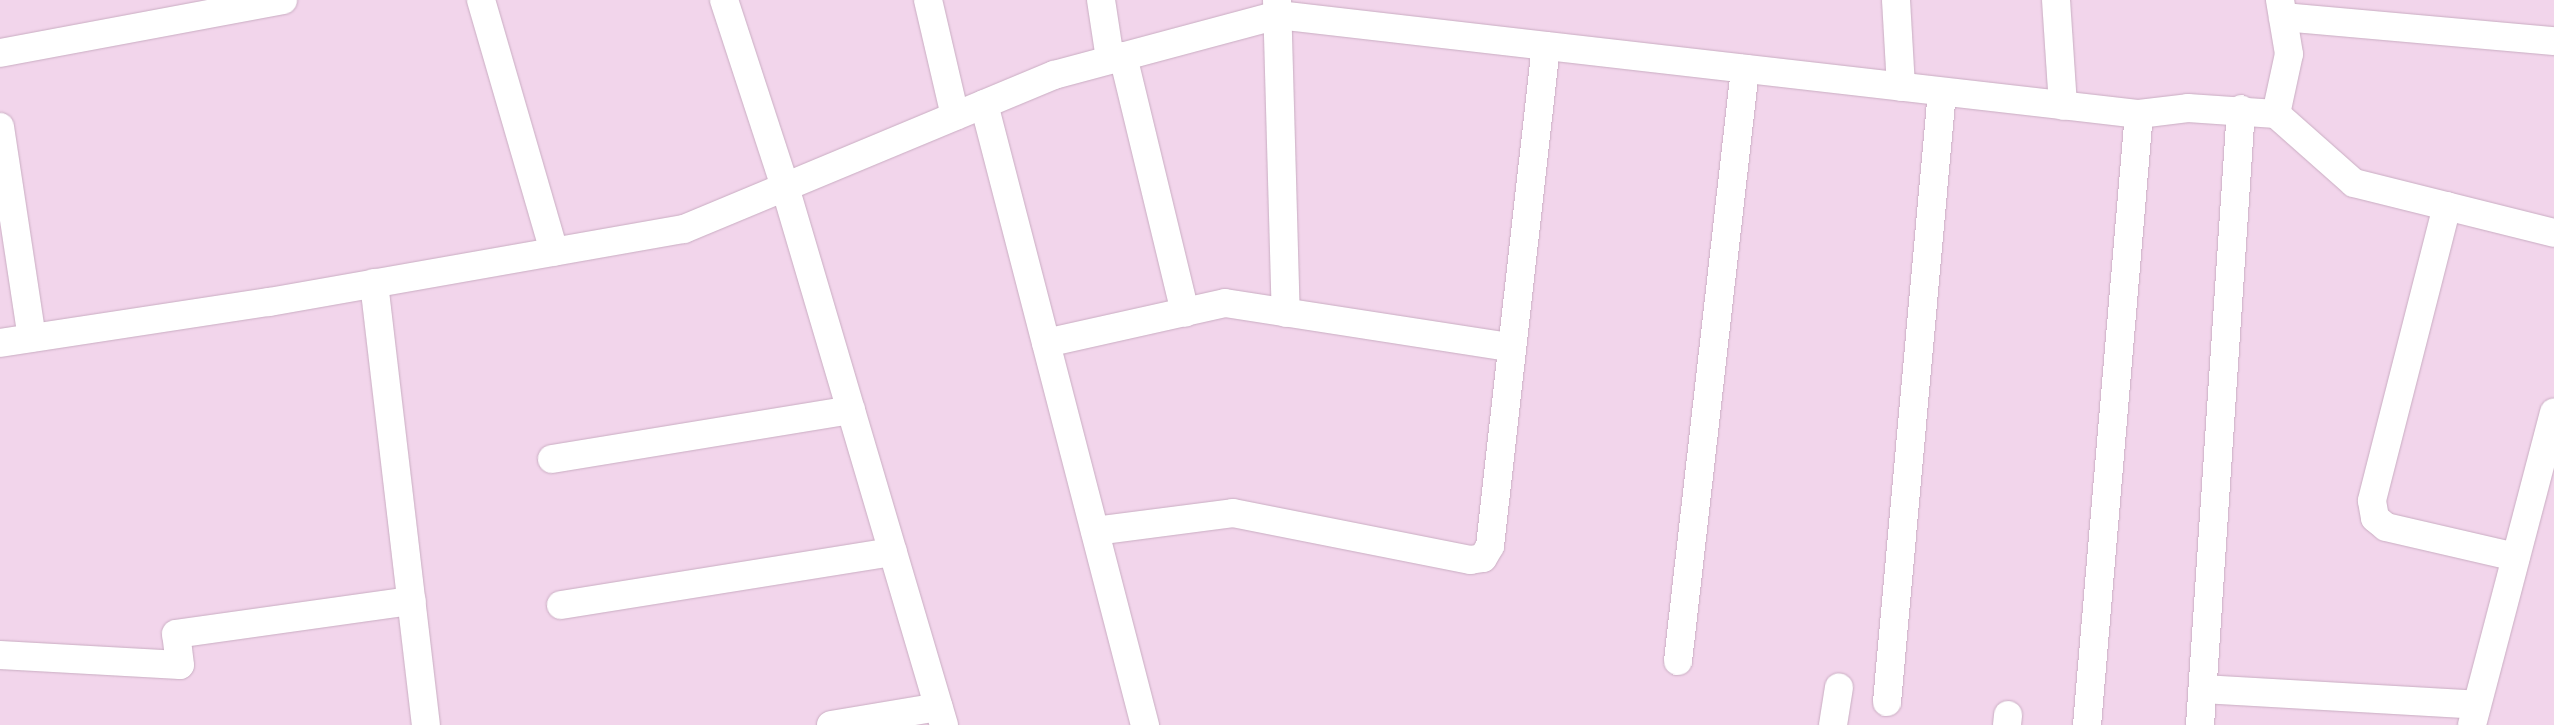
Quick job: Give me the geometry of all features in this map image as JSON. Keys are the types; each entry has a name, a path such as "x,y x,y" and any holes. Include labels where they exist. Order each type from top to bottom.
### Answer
{"street":[{"path":"0,53 283,0"},
{"path":"481,0 554,252"},
{"path":"724,0 784,187 941,716 831,725"},
{"path":"928,0 955,116"},
{"path":"1101,0 1184,313"},
{"path":"1896,0 1901,87"},
{"path":"2056,0 2062,106"},
{"path":"1277,8 1286,313"},
{"path":"0,343 374,284 684,229 1054,74 1116,58 1277,8 1546,46 2062,106 2139,114 2188,108 2241,109 2276,114 2354,183 2554,233"},
{"path":"2276,114 2289,54 2281,9 2554,41"},
{"path":"1095,531 1233,513 1470,560 1483,558 1490,546 1510,346 1546,46"},
{"path":"1678,661 1745,69"},
{"path":"1887,702 1942,92"},
{"path":"984,104 1145,725"},
{"path":"2200,725 2241,109"},
{"path":"2087,725 2139,114"},
{"path":"0,126 32,338"},
{"path":"2447,206 2372,501 2375,518 2386,527 2516,557"},
{"path":"374,284 426,725"},
{"path":"1046,343 1225,303 1510,346"},
{"path":"552,458 851,410"},
{"path":"2203,689 2475,715 2516,557 2550,448 2554,413"},
{"path":"561,605 893,552"},
{"path":"0,655 180,665 176,634 412,601"},
{"path":"1834,725 1839,688"}]}
